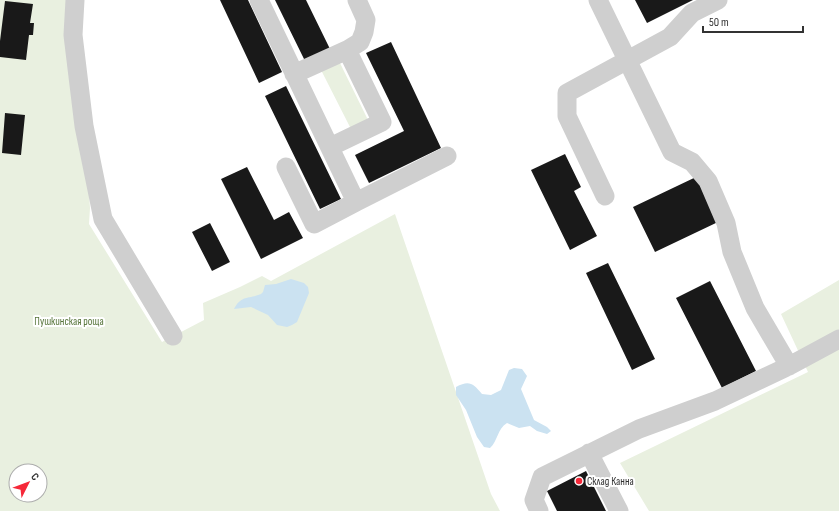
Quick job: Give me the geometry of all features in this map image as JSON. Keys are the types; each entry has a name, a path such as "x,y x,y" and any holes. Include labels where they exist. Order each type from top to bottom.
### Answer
{"lane":[{"path":"75,0 73,35 84,126 104,219 173,336"},
{"path":"259,0 356,202"},
{"path":"294,74 347,50 360,42 364,32 366,20 356,0"},
{"path":"598,0 672,152 692,162 708,181 726,223 732,252 755,308 789,366"},
{"path":"605,196 567,116 566,93 670,37 692,13 718,0"},
{"path":"330,147 382,122 347,50"},
{"path":"286,166 314,224 447,156"},
{"path":"539,511 534,500 542,477 639,429 715,401 789,366 839,339"},
{"path":"589,453 619,511"}],"green space":[{"name":"Пушкинская роща","path":"0,0 75,0 90,208 89,224 162,342 204,320 203,303 262,276 271,281 395,214 491,494 500,511 0,511"},
{"path":"339,61 368,120 351,129 321,70"},
{"path":"839,280 839,511 649,511 620,463 808,372 781,314"}],"water":[{"path":"291,279 304,283 308,287 309,293 297,322 292,325 287,327 277,325 268,315 251,307 234,309 242,299 261,294 265,285 276,284"},
{"path":"514,368 522,369 527,376 521,389 534,420 551,431 547,434 537,431 530,426 519,428 507,423 501,428 493,445 490,448 484,447 477,437 466,410 456,395 456,387 468,383 476,387 482,394 491,395 501,390 509,370"}],"building":[{"path":"220,0 248,0 282,72 259,83"},
{"path":"275,0 306,0 330,49 305,61"},
{"path":"635,0 693,0 647,23"},
{"path":"5,1 33,4 30,23 34,23 33,35 29,35 26,60 0,57 0,41"},
{"path":"391,42 441,148 369,183 355,155 404,131 366,53"},
{"path":"286,86 341,199 320,209 265,96"},
{"path":"5,113 25,115 21,155 2,153"},
{"path":"565,154 581,187 574,191 597,236 570,250 531,170"},
{"path":"247,167 274,220 289,212 303,238 261,259 221,179"},
{"path":"696,177 718,222 655,252 633,207"},
{"path":"210,223 230,262 212,271 192,232"},
{"path":"608,263 655,359 632,370 586,273"},
{"path":"710,281 756,371 722,388 676,298"},
{"name":"Склад Канна","path":"586,471 606,511 557,511 547,491"}],"place":[{"name":"Склад Канна","path":"579,481"}]}
